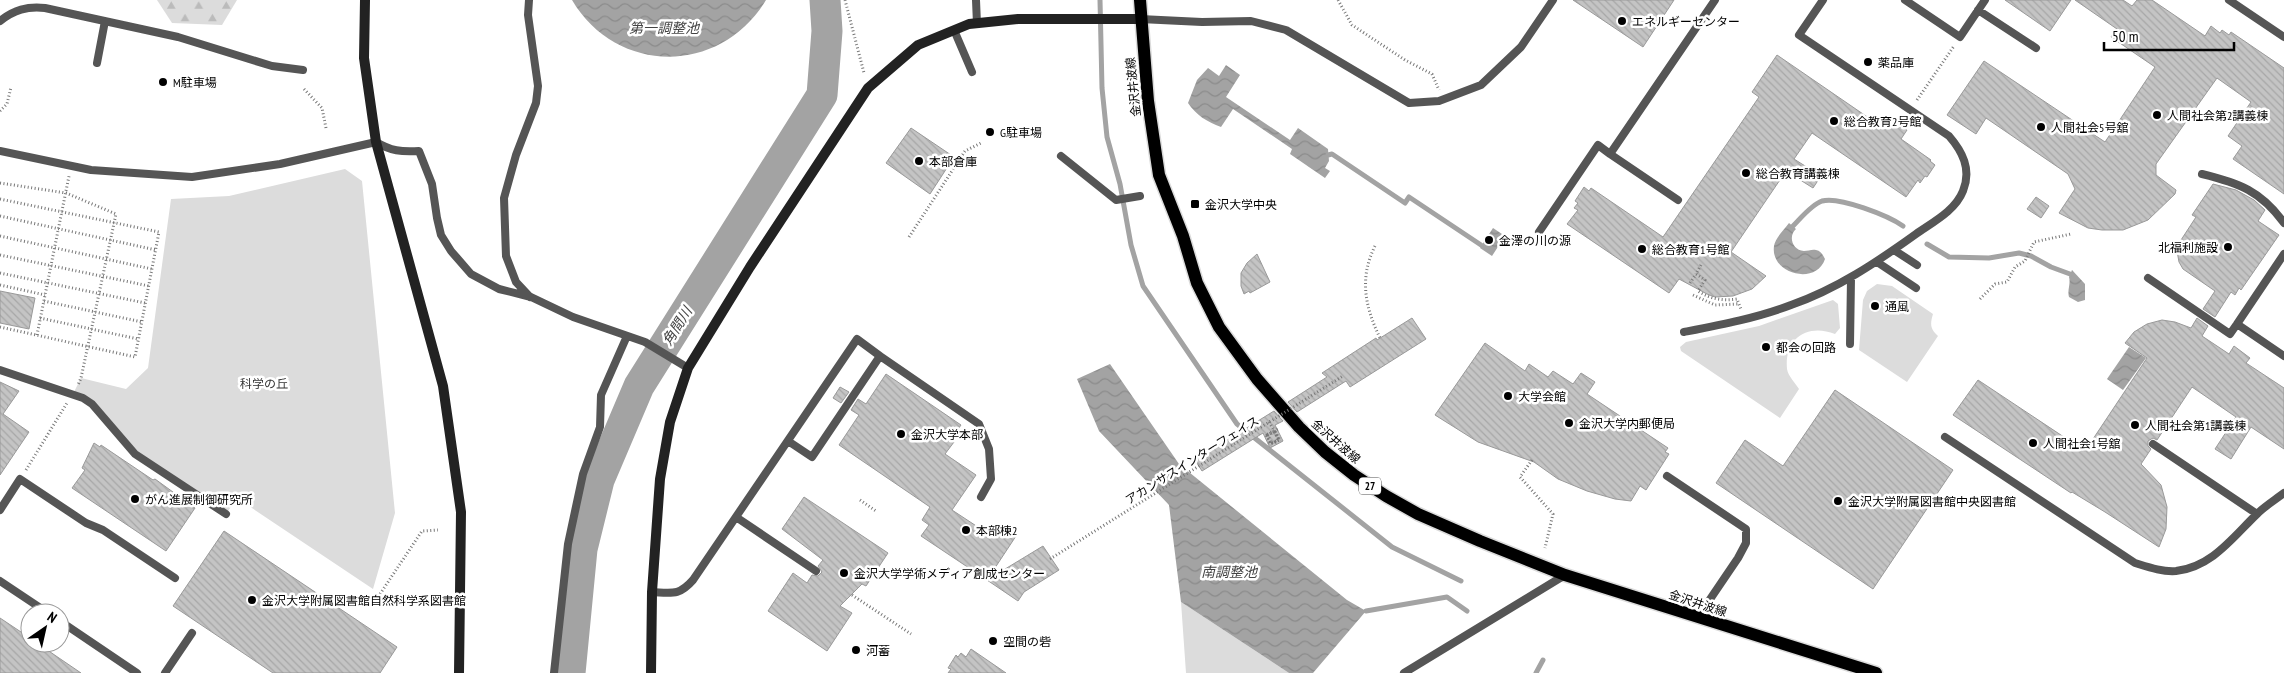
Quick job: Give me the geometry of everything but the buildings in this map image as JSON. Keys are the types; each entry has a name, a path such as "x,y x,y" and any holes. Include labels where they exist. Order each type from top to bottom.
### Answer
{"main road":[{"name":"金沢井波線","path":"1140,0 1140,19 1148,101 1159,175 1183,236 1197,283 1219,327 1257,380 1299,427 1325,452 1354,475 1418,514 1565,575 1876,673"}],"street":[{"path":"365,0 364,58 376,142 443,386 461,512 459,673"},
{"path":"651,673 652,592 662,470 670,422 688,368 750,267 868,88 918,45 954,30 977,24 1018,19 1140,19"}],"lane":[{"path":"529,0 530,32 538,86 536,103 516,155 504,198 506,256 516,282 531,297"},
{"path":"976,0 977,24"},
{"path":"1140,19 1202,22 1251,21 1286,30 1409,103 1444,99 1481,85 1521,47 1554,0"},
{"path":"1610,154 1715,0"},
{"path":"1684,332 1744,319 1791,306 1851,278 1949,211 1964,190 1966,171 1962,152 1949,136 1799,35 1822,0"},
{"path":"1905,0 1960,37 1984,0"},
{"path":"2229,0 2284,37"},
{"path":"0,20 12,12 36,7 178,37 272,66 303,70"},
{"path":"1978,10 2036,48"},
{"path":"97,63 105,21"},
{"path":"954,30 972,72"},
{"path":"0,151 91,170 192,177 280,164 376,142 389,150 399,152 418,151 432,184 436,218 441,235 451,251 472,274 498,289 531,297 573,317 645,342 688,368"},
{"path":"1539,232 1598,145 1678,200"},
{"path":"1061,156 1116,200 1137,197"},
{"path":"2202,174 2240,185 2253,191 2274,210 2284,223"},
{"path":"1894,250 1917,265"},
{"path":"2148,278 2230,334 2284,254"},
{"path":"1877,262 1916,288"},
{"path":"1850,344 1851,278"},
{"path":"2237,324 2284,356"},
{"path":"554,673 570,535 583,474 600,427 601,395 627,336"},
{"path":"652,592 676,593 684,590 858,340 979,424 989,449 991,479 981,497"},
{"path":"788,441 812,457 880,356"},
{"path":"0,370 73,394 92,404 134,454 226,514"},
{"path":"1945,437 2135,563 2156,570 2176,571 2202,563 2230,543 2257,514 2284,493"},
{"path":"2153,444 2257,514"},
{"path":"1667,476 1746,529 1746,543 1738,558 1698,617"},
{"path":"0,510 20,479 86,523 103,530 175,578"},
{"path":"736,516 816,572"},
{"path":"1404,673 1565,575"},
{"path":"0,581 33,603"},
{"path":"70,628 137,673"},
{"path":"165,673 192,633"}],"path":[{"path":"845,0 868,88"},
{"path":"1338,0 1352,25 1405,60 1432,74 1444,99"},
{"path":"1910,110 1960,37"},
{"path":"0,111 7,104 11,87"},
{"path":"304,89 322,108 326,128"},
{"path":"909,237 965,151 981,143"},
{"path":"37,336 71,166"},
{"path":"0,183 66,193 116,214 81,378 20,479"},
{"path":"0,199 159,232 135,357 0,327"},
{"path":"0,216 156,250"},
{"path":"1980,299 1995,284 2007,282 2015,267 2025,261 2034,242 2071,234"},
{"path":"0,236 152,269"},
{"path":"1375,246 1366,267 1364,290 1368,312 1380,338"},
{"path":"0,255 149,286"},
{"path":"1690,283 1702,265"},
{"path":"0,272 145,303"},
{"path":"1696,274 1705,280 1698,292 1711,298 1737,299 1744,319"},
{"path":"0,285 45,295"},
{"path":"1693,295 1715,305 1739,304"},
{"path":"44,301 142,322"},
{"path":"40,318 138,339"},
{"name":"アカンサスインターフェイス","path":"1050,559 1343,376"},
{"path":"1269,422 1276,431 1278,440 1271,443 1268,436 1275,432 1279,440 1271,444 1267,435 1275,431 1280,440 1270,444 1266,435 1276,431"},
{"path":"1532,460 1520,477 1553,514 1545,548"},
{"path":"860,500 876,511"},
{"path":"380,594 422,531 438,530"},
{"path":"852,596 911,634"}],"green space":[{"path":"157,0 237,0 222,25 172,23"},
{"name":"科学の丘","path":"345,169 362,181 395,513 373,589 237,498 226,514 135,454 99,413 73,394 81,378 126,389 148,368 171,199 229,196"},
{"path":"1877,284 1892,286 1933,314 1931,326 1938,336 1907,382 1859,350 1863,300 1867,291"},
{"path":"1833,300 1838,304 1840,328 1835,334 1816,330 1807,332 1794,341 1789,349 1787,369 1790,377 1799,389 1780,418 1681,351 1680,347 1686,342 1759,326"},
{"path":"1181,602 1289,673 1186,673"}],"water":[{"name":"第一調整池","path":"572,0 766,0 747,25 723,42 697,53 669,57 641,53 615,43 591,25"},
{"path":"1226,65 1240,75 1226,97 1290,140 1298,128 1328,149 1329,161 1325,168 1330,171 1325,178 1290,154 1292,149 1233,109 1221,127 1202,118 1191,107 1188,103 1197,80 1208,68 1219,76"},
{"path":"1789,223 1796,229 1792,235 1792,242 1797,248 1804,251 1818,251 1822,253 1825,259 1820,267 1813,272 1804,274 1786,270 1779,264 1775,256 1775,243"},
{"path":"1493,228 1505,236 1492,256 1480,248"},
{"path":"2072,270 2085,284 2085,300 2078,302 2069,297 2069,277"},
{"path":"2129,347 2146,358 2123,390 2107,379"},
{"name":"南調整池","path":"1110,364 1179,464 1347,600 1366,611 1313,673 1289,673 1181,602 1169,505 1099,431 1077,379"}],"waterway":[{"name":"角間川","path":"570,673 582,549 599,480 639,386 822,95 827,31 825,0"},
{"path":"1100,0 1102,88 1107,137 1120,184 1131,245 1143,286 1237,424 1392,547 1461,581"},
{"path":"1328,155 1332,154 1405,203 1409,197 1481,245"},
{"path":"1793,226 1814,205 1830,200 1864,208 1903,226"},
{"path":"1927,244 1949,257 1989,258 2019,253 2031,256 2051,267 2070,274"},
{"path":"1366,611 1447,597 1467,611"},
{"path":"1536,673 1543,660"}],"place":[{"name":"エネルギーセンター","path":"1622,21"},
{"name":"薬品庫","path":"1868,62"},
{"name":"M駐車場","path":"163,82"},
{"name":"人間社会第2講義棟","path":"2157,115"},
{"name":"総合教育2号館","path":"1834,121"},
{"name":"人間社会5号舘","path":"2041,127"},
{"name":"G駐車場","path":"990,132"},
{"name":"本部倉庫","path":"919,161"},
{"name":"総合教育講義棟","path":"1746,173"},
{"name":"金沢大学中央","path":"1195,204"},
{"name":"金澤の川の源","path":"1489,240"},
{"name":"北福利施設","path":"2228,247"},
{"name":"総合教育1号館","path":"1642,249"},
{"name":"通風","path":"1875,306"},
{"name":"都会の回路","path":"1766,347"},
{"name":"大学会館","path":"1508,396"},
{"name":"金沢大学内郵便局","path":"1569,423"},
{"name":"人間社会第1講義棟","path":"2135,425"},
{"name":"金沢大学本部","path":"901,434"},
{"name":"人間社会1号舘","path":"2033,443"},
{"name":"がん進展制御研究所","path":"135,499"},
{"name":"金沢大学附属図書館中央図書館","path":"1838,501"},
{"name":"本部棟2","path":"966,530"},
{"name":"金沢大学学術メディア創成センター","path":"844,573"},
{"name":"金沢大学附属図書館自然科学系図書館","path":"252,600"},
{"name":"空間の砦","path":"993,641"},
{"name":"河蓄","path":"856,650"}]}
